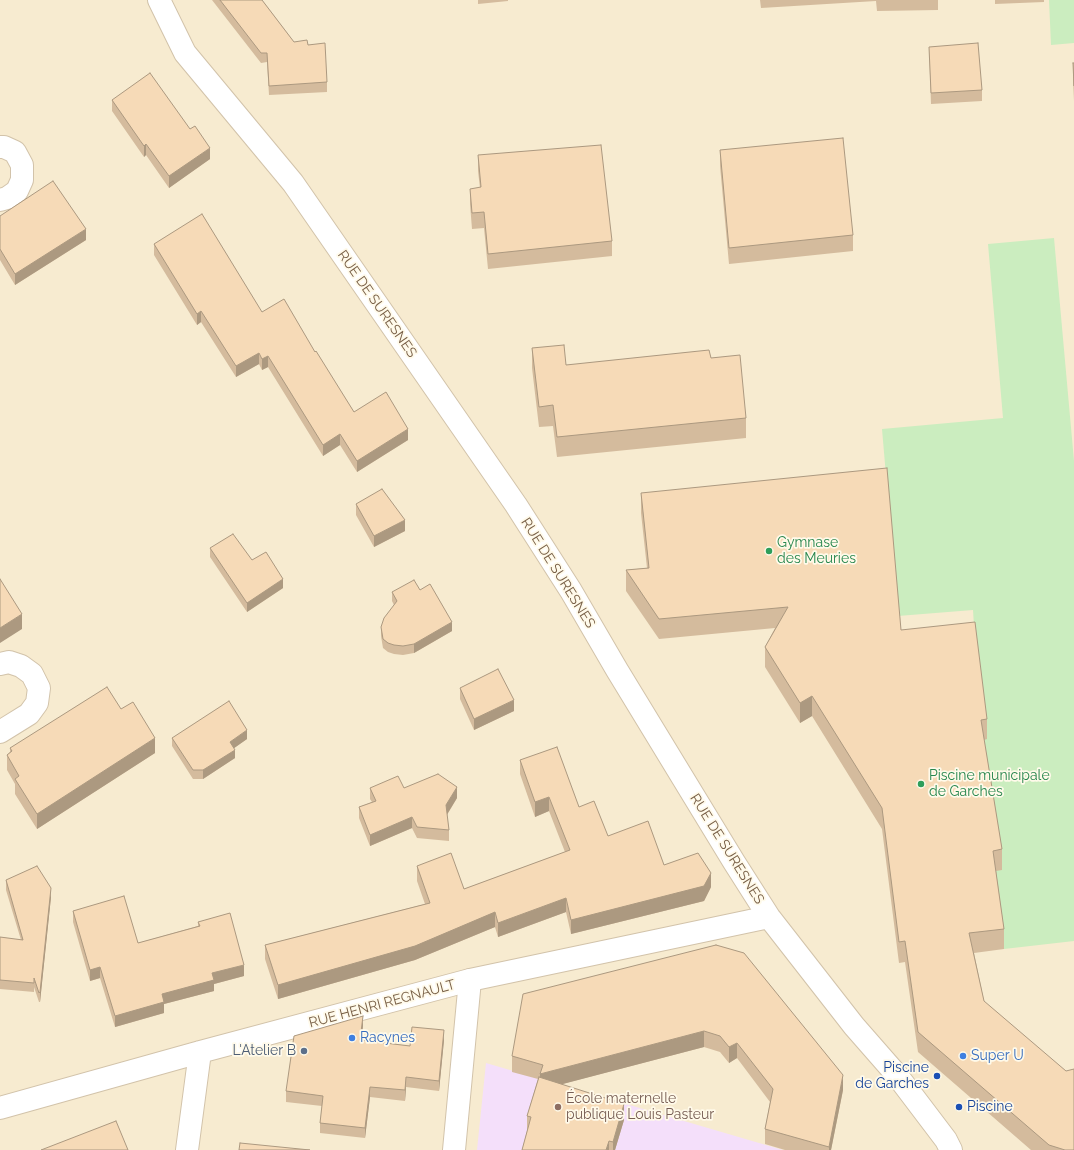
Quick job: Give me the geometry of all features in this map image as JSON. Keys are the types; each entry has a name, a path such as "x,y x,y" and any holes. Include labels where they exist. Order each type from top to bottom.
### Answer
{"street":[{"name":"RUE DE SURESNES","path":"159,0 185,53 293,183 516,505 571,591 725,849 769,916 854,1026 896,1074 946,1140 951,1150"},
{"path":"0,147 4,147 15,152 22,165 22,180 17,191 7,198 0,200"},
{"path":"0,664 9,662 21,666 32,674 39,688 37,703 29,714 0,732"},
{"name":"RUE HENRI REGNAULT","path":"0,1108 200,1052 470,980 769,916"},
{"path":"454,1150 470,980"},
{"path":"187,1150 200,1052"}],"shaded area":[{"path":"0,0 1074,0 1074,1150 0,1150"},
{"name":"École maternelle publique Louis Pasteur","path":"486,1063 783,1150 477,1150"}],"green space":[{"path":"1049,0 1074,0 1074,43 1051,45"},
{"path":"1054,238 1074,461 1074,941 1004,949 993,871 1001,869 981,740 973,610 898,616 882,429 1003,418 988,244"}],"building":[{"path":"220,0 262,0 294,42 307,40 308,45 325,43 327,82 269,86 267,53 261,53"},
{"path":"978,43 982,90 931,93 929,47"},
{"path":"1073,63 1074,63 1074,86"},
{"path":"150,73 190,129 195,126 210,148 169,176 146,144 144,146 112,100"},
{"path":"843,138 853,235 729,248 720,150"},
{"path":"601,145 612,241 488,254 484,212 472,213 470,189 481,187 478,155"},
{"path":"53,181 86,229 15,274 0,249 0,216"},
{"path":"202,214 262,312 284,299 315,352 316,351 354,412 386,392 408,429 357,461 340,434 323,445 268,356 262,359 259,353 236,366 201,311 197,314 154,244"},
{"path":"564,345 566,365 709,350 711,358 740,355 746,418 557,437 553,405 539,407 532,348"},
{"path":"887,468 901,630 975,622 987,719 981,720 1002,849 993,851 1004,929 969,933 984,1001 1066,1071 1074,1069 1074,1150 1065,1150 1049,1145 918,1032 905,941 899,942 882,808 812,696 800,703 765,647 788,607 659,619 626,570 649,568 641,493"},
{"path":"382,489 405,520 374,536 356,504"},
{"path":"233,534 252,560 266,552 283,579 247,603 210,548"},
{"path":"0,579 22,614 0,628"},
{"path":"414,580 420,590 430,584 452,622 414,644 403,646 388,643 383,639 381,627 384,618 397,601 392,592"},
{"path":"498,669 514,700 474,719 460,688"},
{"path":"107,687 121,709 133,702 155,738 37,814 15,779 19,776 7,755 12,751 10,748"},
{"path":"229,701 247,730 230,742 235,750 203,770 193,770 172,738"},
{"path":"557,747 579,807 594,801 608,836 648,821 664,865 698,853 711,873 704,886 571,920 566,898 498,923 495,912 415,946 278,985 265,945 430,903 417,866 451,853 464,889 570,850 549,797 535,802 520,760"},
{"path":"438,774 457,787 446,805 449,830 417,827 412,817 370,835 359,807 376,801 370,788 398,776 404,788"},
{"path":"37,866 51,888 39,993 34,978 34,983 0,980 0,937 23,940 6,880"},
{"path":"124,896 138,943 200,926 198,922 230,913 244,965 212,973 214,980 162,994 164,1002 115,1016 100,967 90,970 73,911"},
{"path":"716,945 744,953 843,1075 829,1147 765,1129 773,1089 737,1043 729,1047 720,1036 704,1031 540,1074 543,1065 512,1056 523,994"},
{"path":"363,1016 360,1040 410,1046 412,1027 444,1030 439,1081 406,1077 405,1090 370,1087 365,1128 320,1123 323,1096 286,1091 294,1036"},
{"path":"539,1077 624,1104 613,1142 609,1141 606,1150 522,1150 531,1117 527,1116"},
{"path":"116,1121 128,1150 41,1150"},
{"path":"240,1143 310,1150 239,1150"}],"place":[{"name":"Gymnase des Meuries","path":"769,551"},
{"name":"Piscine municipale de Garches","path":"921,784"},
{"name":"Racynes","path":"352,1038"},
{"name":"L'Atelier B","path":"304,1051"},
{"name":"Super U","path":"963,1056"},
{"name":"Piscine de Garches","path":"937,1076"},
{"name":"École maternelle publique Louis Pasteur","path":"558,1107"},
{"name":"Piscine","path":"959,1107"}]}
